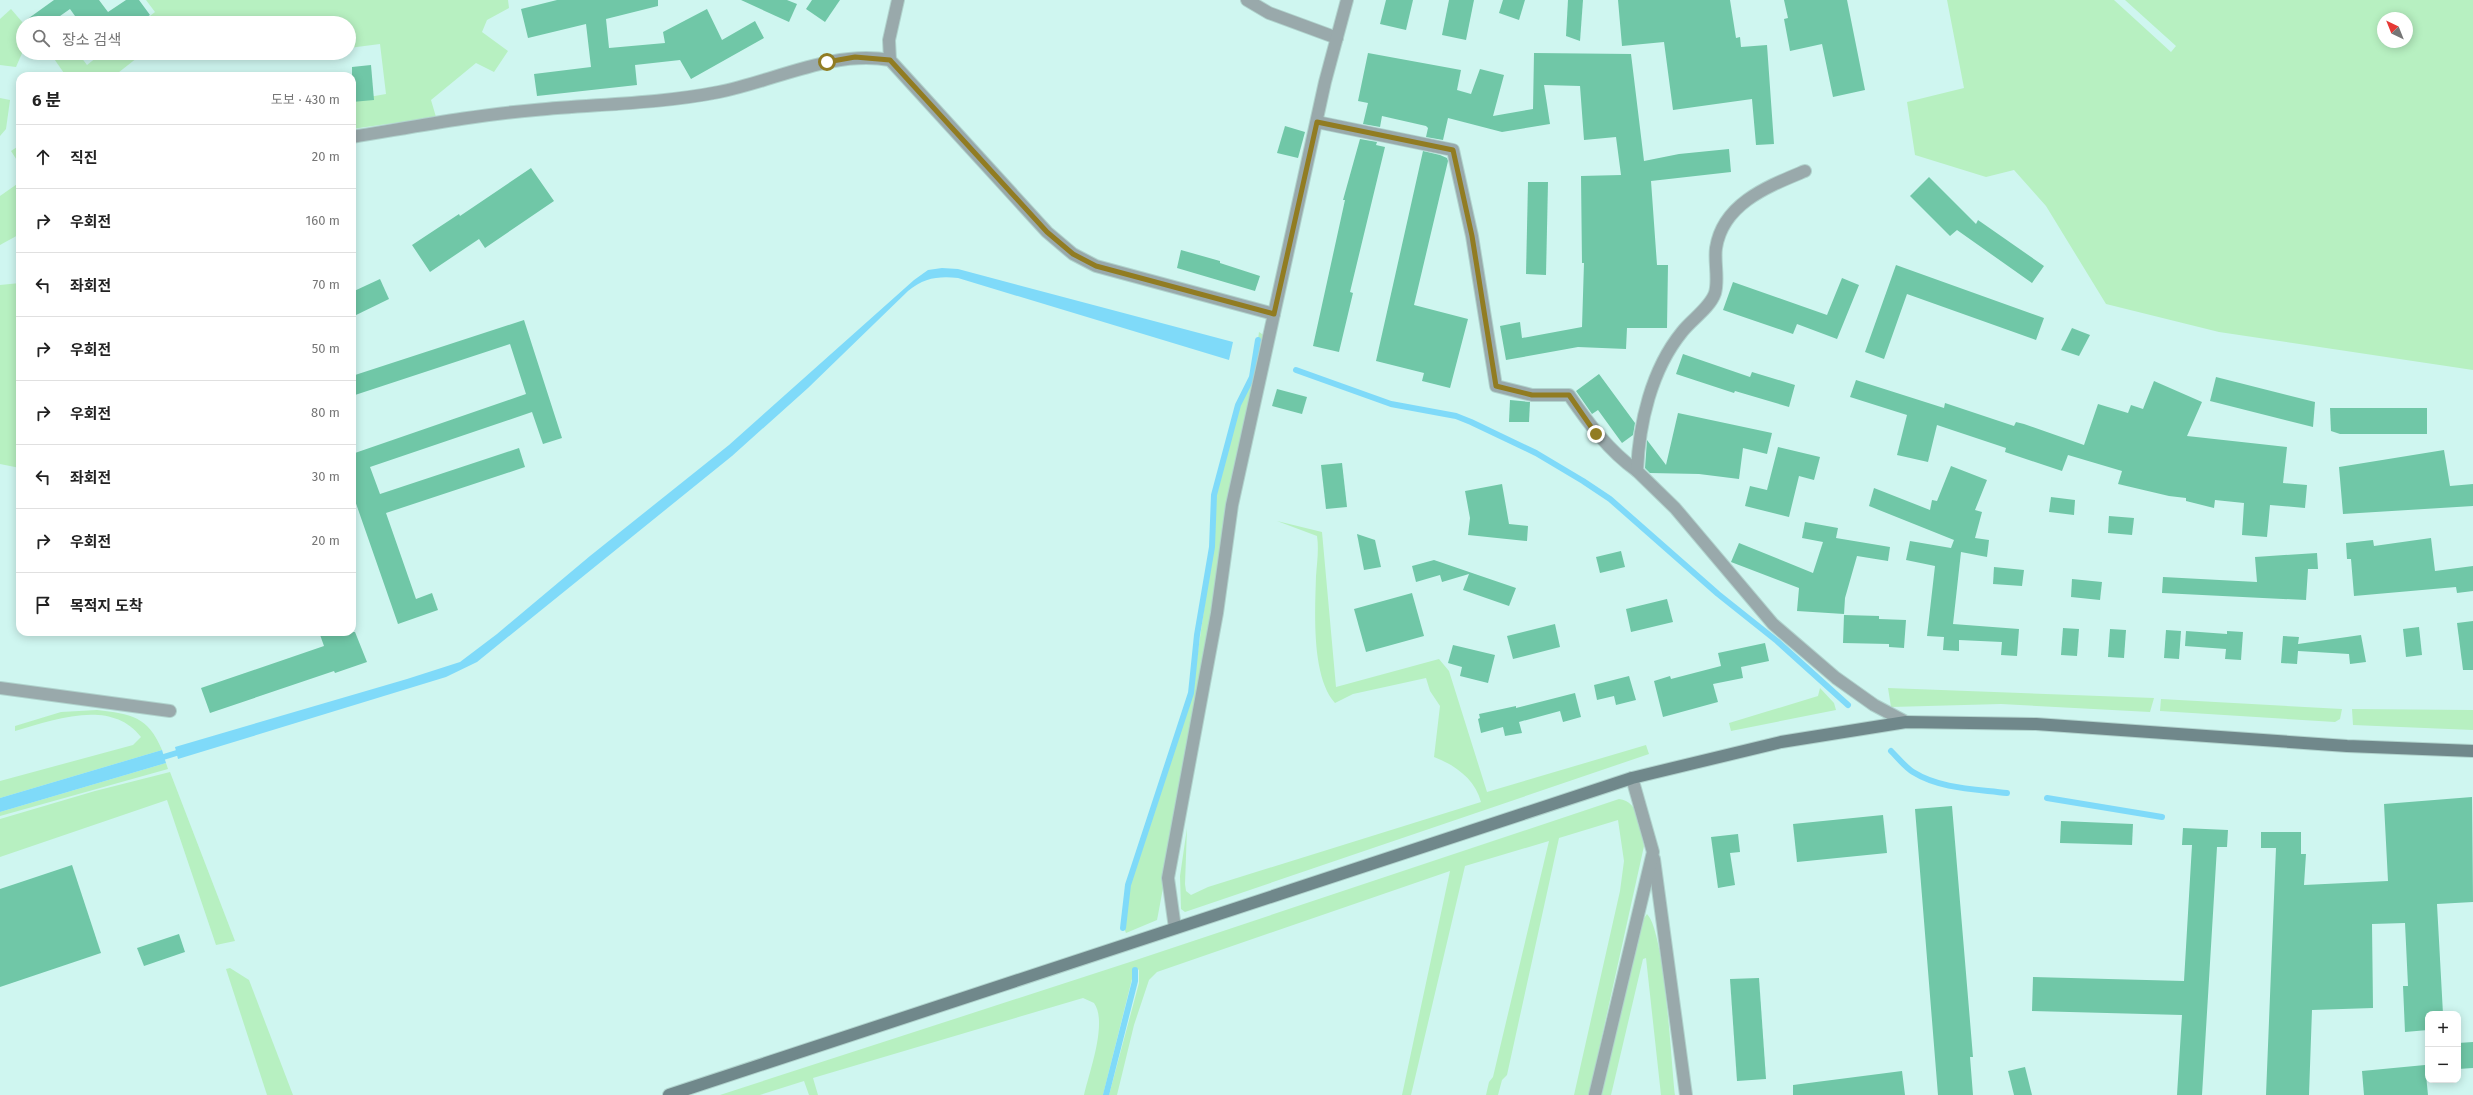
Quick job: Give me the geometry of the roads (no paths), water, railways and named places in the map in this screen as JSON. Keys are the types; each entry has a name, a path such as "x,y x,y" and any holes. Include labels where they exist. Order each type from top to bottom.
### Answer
{"main road":[{"path":"669,1095 1632,778 1781,742 1906,722 2036,724 2347,746 2473,751"}],"street":[{"path":"898,0 889,40 890,60 1047,232 1073,254 1096,266 1274,314"},
{"path":"1247,0 1269,13 1337,38"},
{"path":"1175,928 1168,878 1217,613 1232,506 1317,122 1347,0"},
{"path":"356,136 534,110 652,102 719,92 827,62 855,57 890,60"},
{"path":"1317,122 1453,150 1472,236 1496,386 1532,395 1569,395 1596,434 1617,456 1637,472 1675,508 1773,624 1836,678 1874,705 1906,722"},
{"path":"1637,472 1646,408 1666,356 1681,333 1714,293 1716,247 1722,228 1731,214 1751,196 1806,171"},
{"path":"0,688 170,711"},
{"path":"1632,778 1653,852 1686,1095"},
{"path":"1595,1095 1653,852"}],"water":[{"path":"942,268 958,269 1233,342 1229,360 958,278 944,277 920,283 908,291 808,388 732,456 477,662 446,677 178,759 175,747 460,662 497,634 590,556 729,445 914,280 928,270"},
{"path":"162,750 166,763 0,812 0,798"}],"waterway":[{"path":"1123,928 1128,885 1191,693 1197,635 1212,547 1214,495 1238,405 1252,377 1258,340"},
{"path":"1296,370 1391,404 1456,416 1536,453 1583,481 1610,499 1718,594 1777,641 1848,705"},
{"path":"157,759 183,751"},
{"path":"1891,751 1910,770 1935,782 1958,787 2007,793"},
{"path":"2047,798 2162,817"},
{"path":"1106,1095 1135,981 1135,970"}]}
